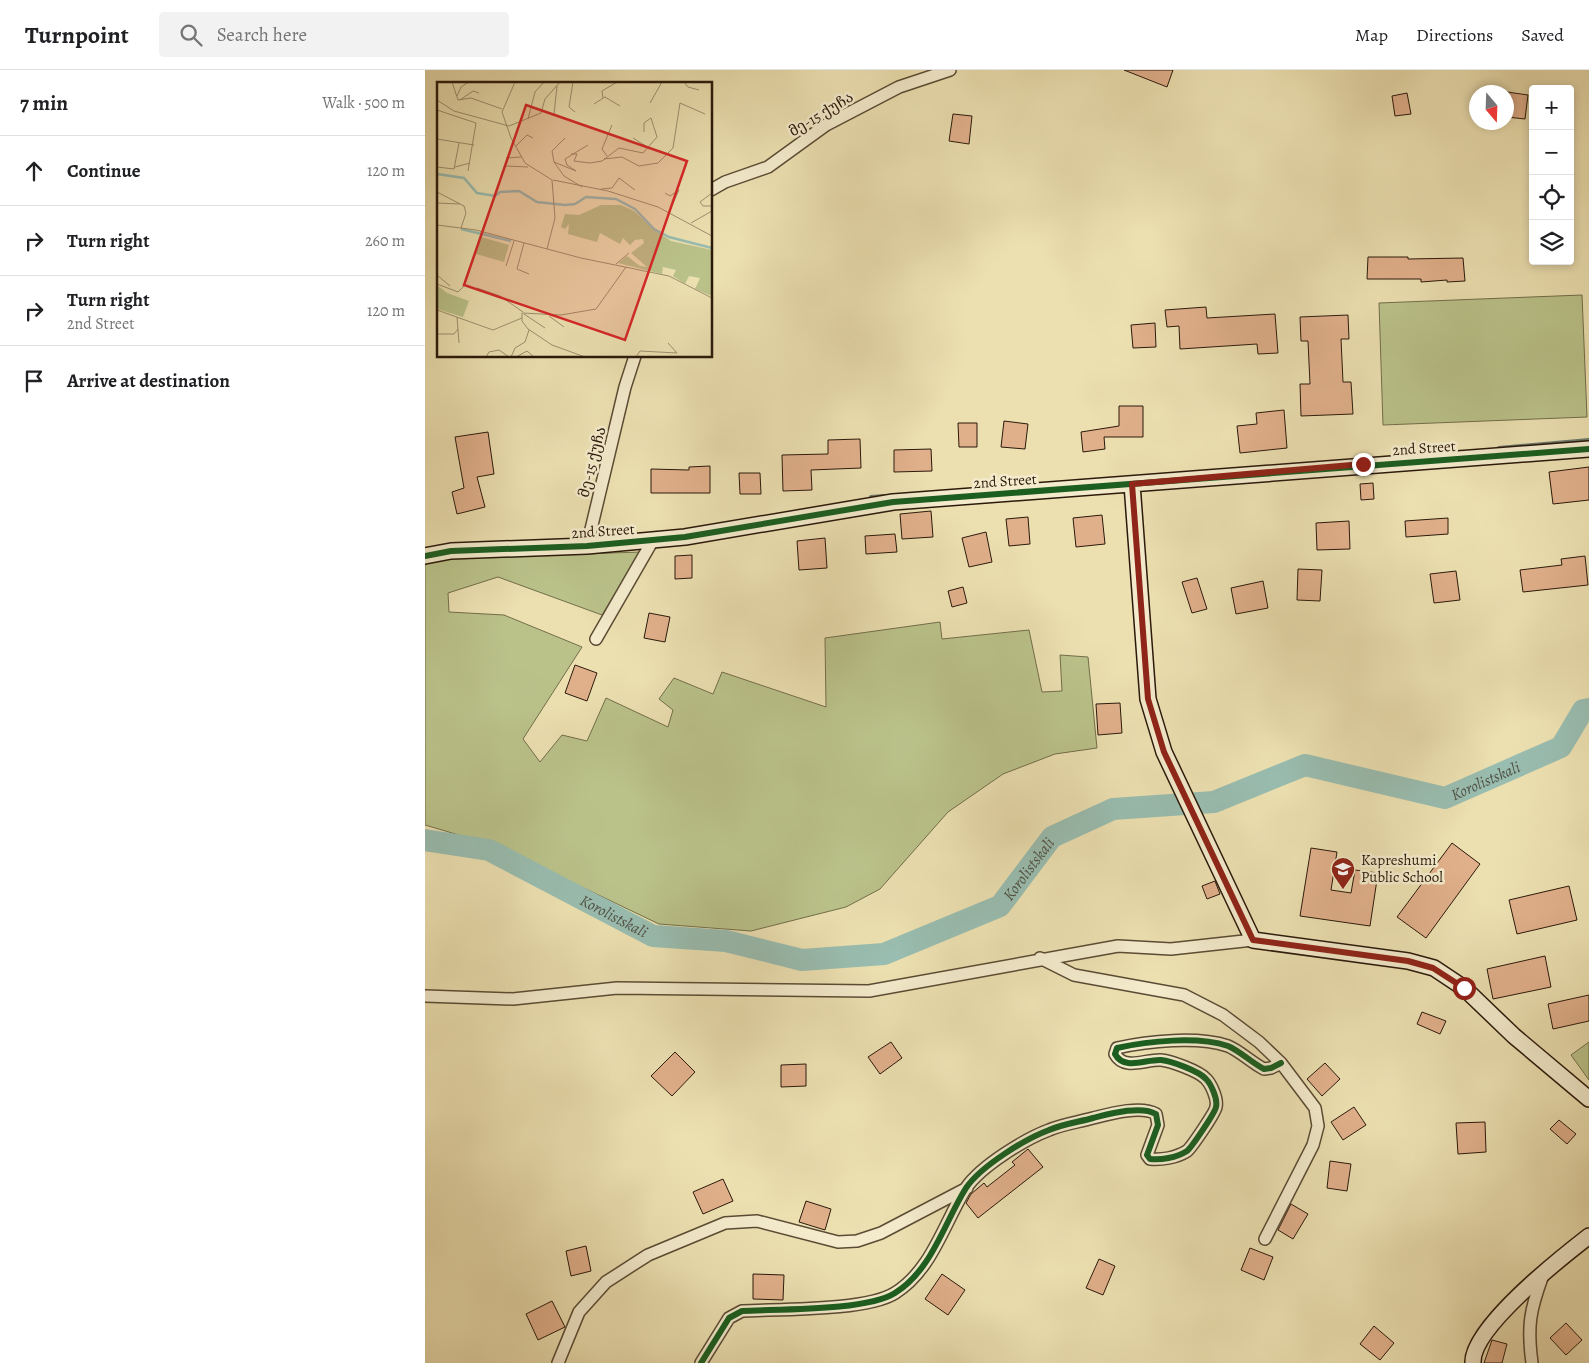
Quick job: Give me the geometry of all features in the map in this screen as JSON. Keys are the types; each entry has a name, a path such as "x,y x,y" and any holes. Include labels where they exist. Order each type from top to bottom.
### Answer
{"street":[{"name":"მე-15 ქუჩა","path":"713,189 725,182 768,167 826,125 899,87 950,70"},
{"name":"მე-15 ქუჩა","path":"587,546 625,387 634,358"},
{"name":"2nd Street","path":"425,556 451,551 587,546 685,538 893,502 1363,464 1589,449"},
{"path":"1132,484 1148,699 1164,752 1253,940"},
{"path":"597,639 653,540"},
{"path":"425,996 513,999 617,988 869,991 941,979 1040,958 1118,946 1171,949 1253,940 1408,961 1433,968 1464,988 1514,1036 1589,1099"},
{"path":"1040,958 1075,975 1184,995 1223,1015 1259,1042 1281,1063 1315,1108 1318,1126 1313,1145 1265,1239"},
{"path":"701,1363 729,1318 742,1311 868,1304 894,1294 908,1283 931,1254 967,1188 977,1176 1015,1148 1049,1130 1118,1112 1151,1111 1156,1114 1158,1125 1147,1155 1150,1160 1162,1160 1188,1151 1216,1107 1216,1098 1207,1079 1194,1071 1161,1060 1125,1064 1118,1060 1115,1054 1117,1048 1148,1041 1191,1041 1229,1046 1264,1068 1271,1068 1281,1063"},
{"path":"557,1363 579,1312 606,1282 648,1255 725,1223 757,1221 838,1242 857,1241 881,1233 967,1188"},
{"path":"1473,1363 1476,1346 1507,1308 1544,1271 1589,1236"},
{"path":"1532,1363 1528,1333 1531,1306 1544,1271"}],"green space":[{"path":"1582,295 1587,417 1383,425 1379,303"},
{"path":"641,552 602,615 498,577 448,593 449,612 504,615 582,647 523,739 540,762 562,735 587,741 606,698 668,727 673,710 659,699 674,678 713,694 722,672 826,707 825,638 940,622 942,639 1029,630 1042,692 1062,691 1060,655 1088,657 1097,748 1055,754 1003,774 948,812 880,889 846,907 751,931 659,924 496,846 425,825 425,563 457,558"},
{"path":"1589,1042 1589,1080 1571,1055"}],"building":[{"path":"1124,70 1173,70 1167,87"},
{"path":"1407,93 1411,114 1395,116 1392,96"},
{"path":"1514,93 1528,95 1525,119 1514,118"},
{"path":"953,114 972,116 969,144 949,141"},
{"path":"1368,257 1408,257 1408,259 1463,258 1465,281 1421,282 1421,279 1367,279"},
{"path":"1206,307 1207,318 1275,314 1278,353 1258,354 1257,344 1180,349 1179,326 1167,327 1165,310"},
{"path":"1348,315 1349,339 1341,339 1343,382 1351,382 1353,414 1301,416 1300,384 1310,384 1308,341 1301,341 1300,317"},
{"path":"1155,323 1156,347 1133,348 1131,325"},
{"path":"1119,406 1143,406 1143,437 1104,437 1105,449 1083,452 1081,432 1119,426"},
{"path":"1284,410 1287,448 1240,453 1237,426 1257,424 1256,413"},
{"path":"1004,421 1028,424 1025,449 1001,447"},
{"path":"958,423 977,423 977,447 959,447"},
{"path":"488,432 494,474 477,477 485,507 457,514 452,492 464,488 455,437"},
{"path":"860,439 861,468 811,470 812,490 783,491 782,455 828,454 828,440"},
{"path":"931,449 932,471 894,472 894,450"},
{"path":"710,466 710,493 651,493 651,469 689,470 689,467"},
{"path":"1589,467 1589,500 1553,504 1549,472"},
{"path":"739,473 760,473 761,494 740,494"},
{"path":"1373,483 1374,499 1361,500 1360,484"},
{"path":"931,511 933,537 902,539 900,514"},
{"path":"1102,515 1105,544 1076,547 1073,518"},
{"path":"1028,517 1030,544 1009,546 1006,519"},
{"path":"1448,518 1448,534 1406,537 1405,521"},
{"path":"1349,521 1350,549 1317,550 1316,523"},
{"path":"986,532 992,562 969,567 962,538"},
{"path":"895,534 897,552 866,554 865,536"},
{"path":"825,538 827,568 799,570 797,541"},
{"path":"692,555 692,578 675,579 675,556"},
{"path":"1585,556 1588,585 1523,592 1520,570 1562,565 1561,559"},
{"path":"1298,569 1322,570 1320,601 1297,600"},
{"path":"1456,571 1460,600 1434,603 1430,574"},
{"path":"1197,578 1207,609 1192,613 1182,582"},
{"path":"1263,581 1268,608 1236,614 1231,588"},
{"path":"963,587 967,603 952,607 948,591"},
{"path":"649,613 670,617 665,642 644,638"},
{"path":"575,665 597,673 587,701 565,693"},
{"path":"1120,703 1122,733 1098,735 1096,704"},
{"path":"1452,843 1480,864 1426,938 1397,917"},
{"path":"1311,848 1337,852 1331,890 1351,893 1355,870 1378,873 1370,926 1300,916"},
{"path":"1215,881 1220,894 1207,899 1202,886"},
{"path":"1569,886 1577,920 1517,934 1509,900"},
{"path":"1545,956 1551,987 1493,999 1487,969"},
{"path":"1589,995 1589,1021 1553,1029 1548,1004"},
{"path":"1422,1012 1446,1021 1440,1034 1417,1024"},
{"path":"891,1042 902,1058 880,1074 868,1057"},
{"path":"675,1052 695,1072 672,1096 651,1076"},
{"path":"1325,1063 1340,1079 1322,1096 1307,1079"},
{"path":"806,1064 806,1086 781,1087 781,1065"},
{"path":"1354,1107 1366,1125 1343,1140 1331,1122"},
{"path":"1559,1120 1576,1134 1567,1144 1550,1129"},
{"path":"1485,1122 1486,1152 1458,1154 1456,1123"},
{"path":"1028,1149 1043,1167 978,1218 966,1203 971,1194 984,1183 987,1187 1015,1165 1012,1162"},
{"path":"1330,1161 1351,1164 1347,1191 1327,1188"},
{"path":"723,1179 733,1201 703,1214 693,1192"},
{"path":"806,1201 831,1209 825,1230 799,1222"},
{"path":"1291,1204 1308,1214 1293,1239 1278,1230"},
{"path":"586,1246 591,1271 571,1276 566,1251"},
{"path":"1250,1248 1273,1257 1264,1280 1241,1270"},
{"path":"1099,1259 1115,1266 1103,1295 1086,1288"},
{"path":"753,1274 784,1275 783,1300 753,1299"},
{"path":"942,1274 965,1290 948,1315 925,1299"},
{"path":"552,1301 565,1327 538,1340 526,1314"},
{"path":"1566,1323 1582,1340 1566,1355 1550,1338"},
{"path":"1374,1326 1394,1343 1380,1360 1360,1344"},
{"path":"1492,1340 1507,1344 1502,1363 1484,1363"}],"waterway":[{"path":"1499,448 1589,440"},
{"path":"871,497 884,496"},
{"name":"Korolistskali","path":"425,840 489,850 653,936 726,941 802,960 884,954 1000,906 1052,837 1113,809 1214,802 1305,765 1445,798 1561,747 1583,710 1589,709"}],"cycle path":[{"path":"425,556 451,551 587,546 685,537 893,502 1589,449"},
{"path":"701,1363 729,1318 742,1311 844,1306 882,1299 895,1293 919,1272 928,1259 958,1202 973,1180 1004,1154 1039,1134 1060,1126 1107,1114 1142,1110 1156,1114 1158,1125 1147,1155 1150,1159 1169,1158 1187,1151 1203,1130 1216,1107 1215,1096 1208,1081 1191,1070 1166,1061 1124,1062 1115,1054 1117,1048 1143,1043 1187,1040 1202,1041 1228,1046 1264,1069 1281,1063"}],"place":[{"name":"Kapreshumi Public School","path":"1343,890"}],"route":[{"path":"1363,464 1132,484 1148,699 1164,752 1253,940 1408,961 1433,968 1464,988"}]}
